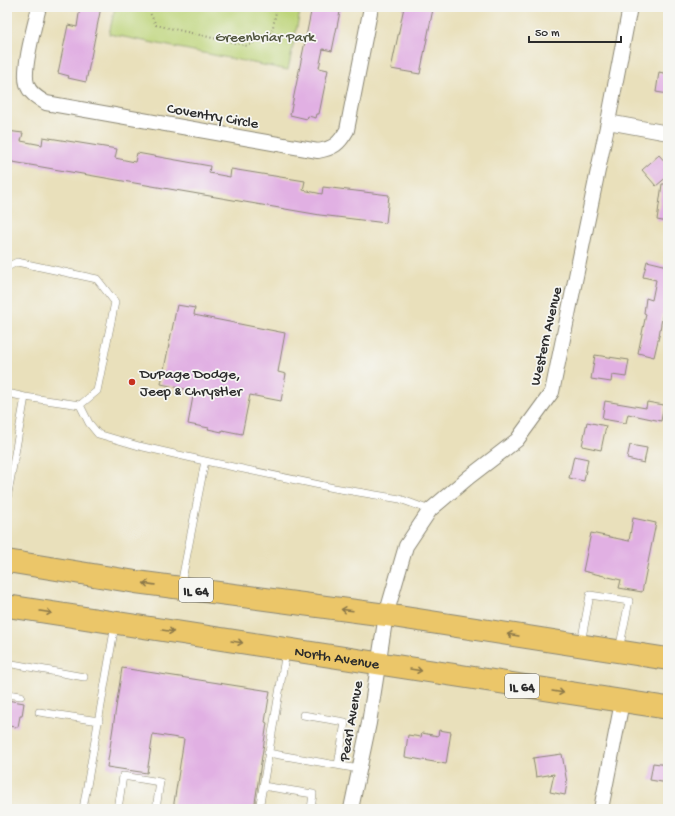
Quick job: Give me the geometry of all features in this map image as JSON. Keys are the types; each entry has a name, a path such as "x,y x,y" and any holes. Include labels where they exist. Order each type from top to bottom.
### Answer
{"main road":[{"name":"IL 64","path":"7,561 136,582 386,615 668,659"},
{"name":"North Avenue","path":"7,606 668,708"}],"street":[{"name":"Coventry Circle","path":"39,7 26,70 27,84 33,95 46,102 318,151 329,149 341,141 347,130 371,7"},
{"name":"Western Avenue","path":"386,615 406,546 430,510 469,477 517,440 552,392 608,122 630,7"},
{"path":"608,122 668,133"},
{"name":"Pearl Avenue","path":"351,809 369,723 377,664 386,615"},
{"path":"601,809 622,702"}],"lane":[{"path":"7,268 17,262 97,279 115,302 98,391 80,405 25,398 7,393"},
{"path":"7,499 25,398"},
{"path":"80,405 89,424 98,434 139,446 205,461 334,488 400,499 430,510"},
{"path":"180,588 205,461"},
{"path":"581,646 590,595 629,601 619,652"},
{"path":"84,809 116,623"},
{"path":"259,809 286,649"},
{"path":"7,664 84,677"},
{"path":"7,694 21,696"},
{"path":"40,712 99,721"},
{"path":"304,715 345,722 338,765"},
{"path":"268,753 359,769"},
{"path":"118,809 123,776 160,782 156,809"},
{"path":"263,786 313,794 311,809"}],"path":[{"path":"147,7 156,25 248,46 272,32 277,7"}],"green space":[{"name":"Greenbriar Park","path":"115,7 301,7 288,70 109,34"}],"building":[{"path":"80,7 101,7 86,82 68,78 69,76 58,73 68,25 77,27"},
{"path":"312,7 341,7 332,51 323,49 319,68 328,70 319,114 317,114 316,118 308,116 307,119 290,115"},
{"path":"404,7 433,9 420,74 391,69"},
{"path":"659,72 668,74 668,94 656,92"},
{"path":"7,131 23,133 21,141 42,145 43,137 117,149 115,158 135,162 137,153 210,166 209,173 230,177 231,169 305,181 303,190 322,194 323,187 389,195 386,223 320,215 7,161"},
{"path":"659,155 668,165 668,176 656,186 642,170"},
{"path":"662,184 668,184 668,222 657,220"},
{"path":"647,261 668,266 668,295 666,294 654,357 638,353 646,314 644,313 646,298 652,300 656,280 643,277"},
{"path":"177,305 195,308 194,315 285,333 278,372 286,374 281,401 250,395 242,434 222,430 222,432 188,424 194,391 161,384"},
{"path":"595,355 629,360 626,377 612,375 611,382 591,379"},
{"path":"605,401 646,408 647,402 664,405 661,421 628,414 626,423 602,419"},
{"path":"587,422 606,426 601,450 582,446"},
{"path":"630,445 647,448 644,463 627,459"},
{"path":"574,456 588,459 584,481 569,478"},
{"path":"633,518 656,523 642,592 619,588 621,580 583,571 591,533 629,541"},
{"path":"122,668 270,691 265,722 267,723 254,809 173,809 184,739 153,734 147,773 107,767"},
{"path":"7,700 24,703 22,716 20,716 18,727 7,726"},
{"path":"439,730 451,732 446,764 405,757 408,735 421,737 422,733 438,736"},
{"path":"562,754 567,783 565,795 550,792 554,774 536,777 533,758"},
{"path":"653,763 668,765 668,783 650,780"}],"place":[{"name":"DuPage Dodge, Jeep & Chrystler","path":"132,382"}]}
